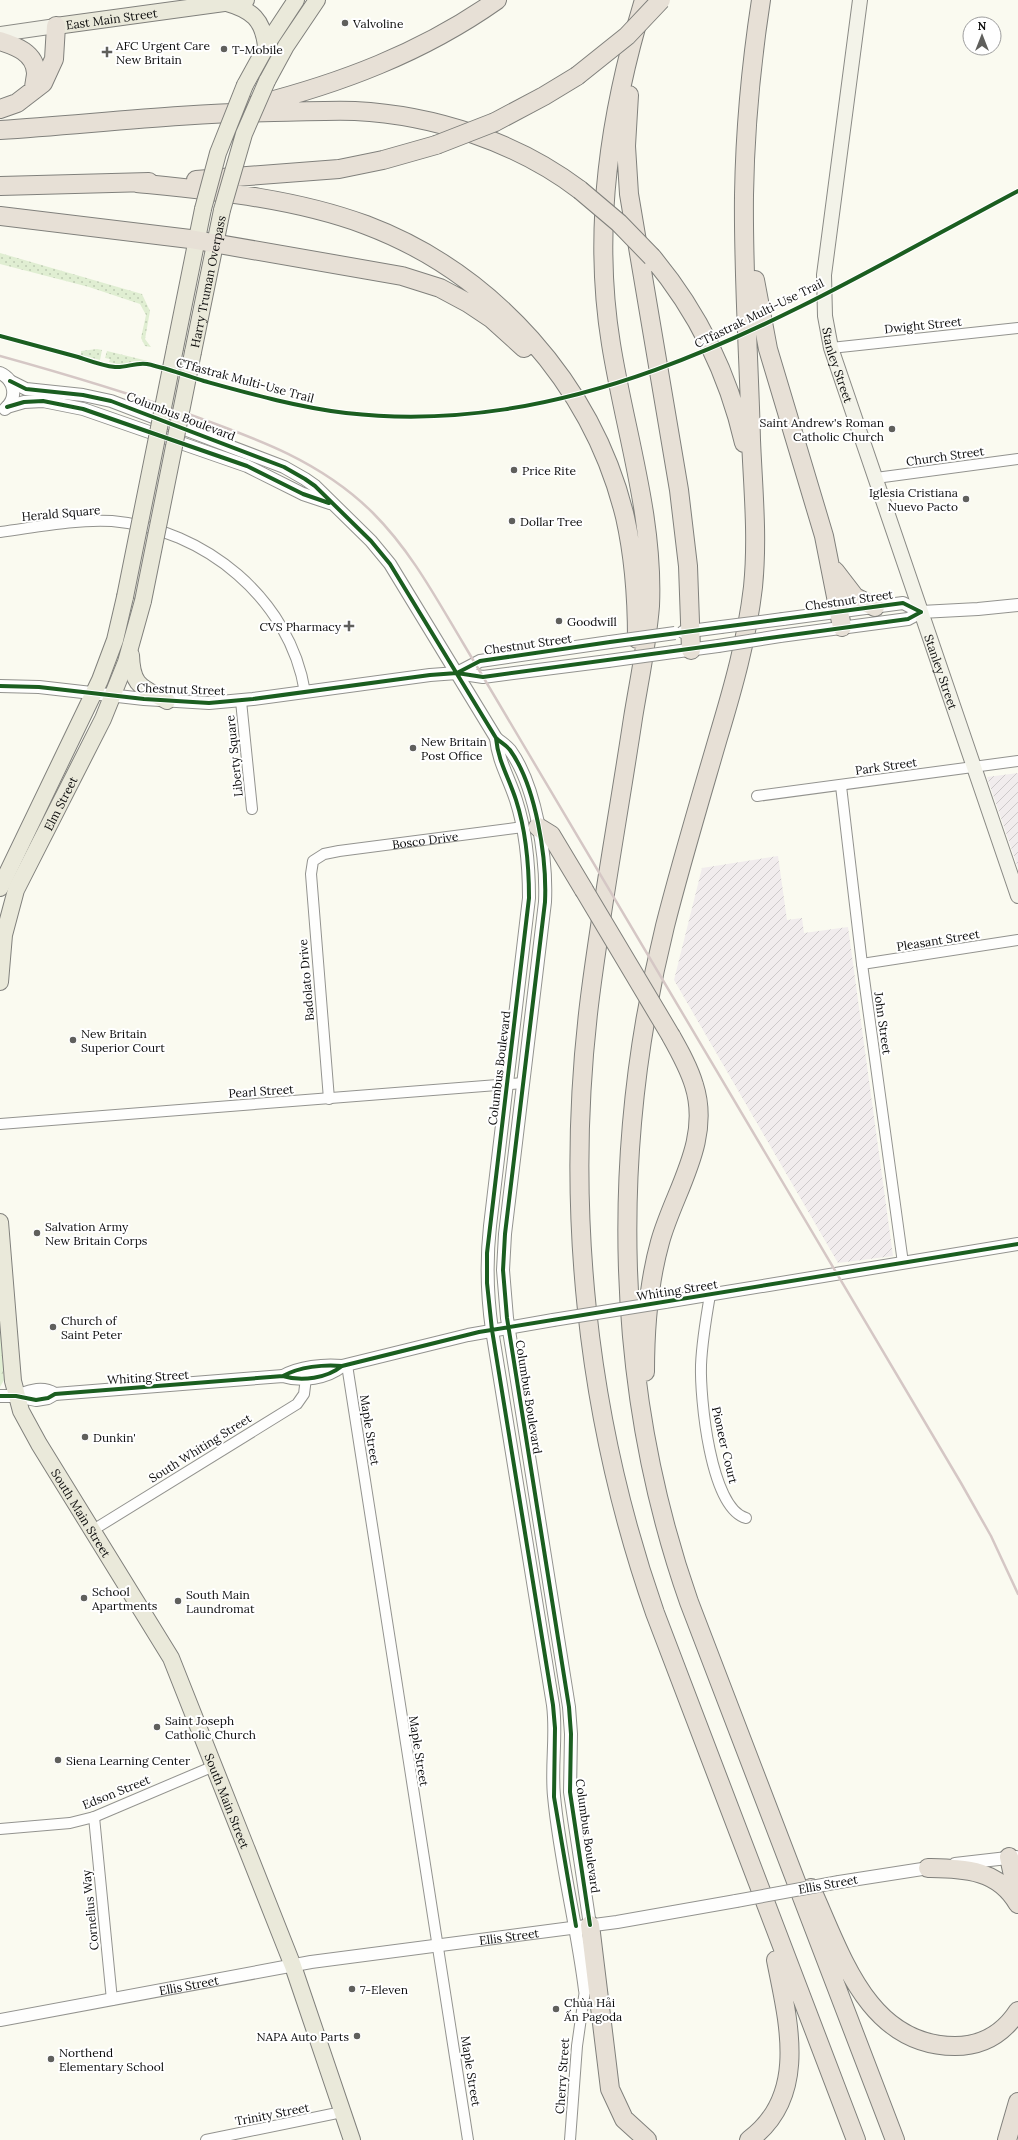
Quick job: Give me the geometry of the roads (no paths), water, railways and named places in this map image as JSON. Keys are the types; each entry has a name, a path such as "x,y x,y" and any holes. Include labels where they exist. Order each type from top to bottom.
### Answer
{"highway":[{"path":"223,113 322,87 374,68 435,39 497,0"},
{"path":"0,186 137,183 339,168 383,160 436,145 495,122 540,99 577,76 627,36 661,0"},
{"path":"761,0 751,75 745,153 744,251 754,492 754,571 744,646 665,926 649,995 638,1065 630,1164 628,1238 632,1343 643,1427 658,1498 682,1582 771,1812 894,2140"},
{"path":"642,8 628,111 626,146 628,184 634,231 679,490 688,566 683,632 691,650"},
{"path":"642,8 613,126 603,229 608,329 643,504 650,570 649,620 592,985 585,1046 580,1195 582,1258 588,1325 606,1440 633,1546 655,1613 770,1920 856,2140"},
{"path":"0,109 17,103 43,83 51,69 56,47 56,26"},
{"path":"0,41 19,48 31,57 36,71 34,89"},
{"path":"0,130 223,113 356,111 388,114 422,120 466,132 506,148 544,166 580,190 619,223 652,257 697,319 723,373 741,430 754,492"},
{"path":"745,153 754,269 764,335 830,562 841,619"},
{"path":"137,183 244,195 314,209 378,230 440,262 490,298 538,349 575,398 608,467 624,516 633,565 637,618 637,696"},
{"path":"0,216 197,240 388,273 428,284 464,300 503,328 540,364 567,400 608,467"},
{"path":"830,562 851,593 860,600 875,607"},
{"path":"531,827 551,835 670,1036 694,1084 698,1105 699,1126 692,1155 662,1234 650,1286 646,1324 646,1399 643,1427"},
{"path":"771,1812 790,1840 855,1983 870,2005 889,2024 907,2035 928,2043 942,2046 963,2046 975,2044 992,2038 1009,2024 1018,2011"},
{"path":"1014,1857 1018,1898"},
{"path":"928,1868 958,1869 988,1875 1006,1888 1018,1904"},
{"path":"749,2140 765,2126 777,2110 784,2092 788,2067 790,2038 787,2011 770,1920"},
{"path":"583,1926 610,2089 617,2107 624,2119 647,2140"},
{"path":"585,1990 598,2092 609,2117 627,2140"},
{"path":"1007,2140 1018,2102"}],"main road":[{"name":"East Main Street","path":"0,34 246,0"},
{"name":"Harry Truman Overpass","path":"94,694 113,645 125,597 203,208 219,149 245,85 266,46 296,0"},
{"name":"Harry Truman Overpass","path":"113,696 131,647 143,601 214,243 244,134 267,81 286,46 317,0"},
{"name":"Stanley Street","path":"860,0 824,275 825,316 832,348 1018,896"},
{"path":"227,3 244,10 257,19 263,30 266,46"},
{"path":"131,647 132,670 135,680 140,686 168,701"},
{"name":"Elm Street","path":"0,888 94,694"},
{"name":"Elm Street","path":"0,973 5,910 113,696"},
{"path":"31,823 30,842 34,854"},
{"name":"South Main Street","path":"0,1222 12,1370 16,1396 23,1415 166,1648 293,1966 352,2140"}],"street":[{"name":"Dwight Street","path":"832,348 1018,328"},
{"name":"Columbus Boulevard","path":"0,373 10,381 26,389 87,396 132,408 284,467 306,479 370,540 386,559 496,738 509,749 530,793 531,827 528,876 528,912 487,1259 487,1282 492,1330 555,1725 554,1797 583,1926"},
{"path":"4,409 13,394 10,381"},
{"name":"Columbus Boulevard","path":"4,409 34,401 58,402 133,426 247,466 303,494 331,504"},
{"path":"132,408 134,417 133,426"},
{"name":"Church Street","path":"876,478 1018,459"},
{"name":"Herald Square","path":"0,532 79,522 111,521 155,531 196,546 234,571 256,592 268,608 290,644 299,667 305,692"},
{"name":"Chestnut Street","path":"0,686 39,687 113,696 209,703 456,673 483,677 691,650 780,636 841,619 875,607 903,603 921,612"},
{"name":"Chestnut Street","path":"456,673 480,661 783,619 908,619 921,612 978,610 1018,605"},
{"name":"Liberty Square","path":"241,700 252,809"},
{"name":"Park Street","path":"757,796 841,786 974,766 1018,761"},
{"name":"John Street","path":"841,786 862,964 903,1263"},
{"name":"Columbus Boulevard","path":"531,827 545,874 545,902 503,1254 503,1287 508,1328 571,1725 570,1796 583,1926 585,1990"},
{"name":"Bosco Drive","path":"314,860 324,854 339,851 531,827"},
{"name":"Badolato Drive","path":"314,860 311,866 310,874 329,1098"},
{"name":"Pleasant Street","path":"862,964 1018,940"},
{"name":"Pearl Street","path":"0,1124 523,1083"},
{"name":"Whiting Street","path":"283,1376 292,1371 332,1365 344,1365 492,1330 1018,1244"},
{"name":"Pioneer Court","path":"710,1295 701,1365 704,1422 723,1495 733,1510 746,1518"},
{"name":"Whiting Street","path":"0,1396 16,1396 36,1400 48,1398 55,1394 283,1376 294,1380 332,1373 344,1365"},
{"name":"Maple Street","path":"344,1365 468,2140"},
{"name":"South Whiting Street","path":"93,1530 297,1404 303,1396 306,1378"},
{"path":"547,1670 563,1667"},
{"name":"Edson Street","path":"0,1829 70,1823 94,1817 214,1766"},
{"name":"Cornelius Way","path":"94,1817 112,2000"},
{"name":"Ellis Street","path":"0,2020 293,1966 583,1926 736,1901 839,1882 928,1868 1014,1857"},
{"name":"Cherry Street","path":"570,2140 577,2042 585,1990"},
{"name":"Trinity Street","path":"206,2140 342,2112"}],"railway":[{"path":"0,356 144,399 265,443 311,466 332,480 353,495 387,528 411,559 443,609 961,1483 991,1536 1018,1594"}],"place":[{"name":"Valvoline","path":"345,23"},
{"name":"T-Mobile","path":"224,49"},
{"name":"AFC Urgent Care New Britain","path":"107,52"},
{"name":"Saint Andrew's Roman Catholic Church","path":"892,429"},
{"name":"Price Rite","path":"514,470"},
{"name":"Iglesia Cristiana Nuevo Pacto","path":"966,499"},
{"name":"Dollar Tree","path":"512,521"},
{"name":"Goodwill","path":"559,621"},
{"name":"CVS Pharmacy","path":"349,626"},
{"name":"New Britain Post Office","path":"413,748"},
{"name":"New Britain Superior Court","path":"73,1040"},
{"name":"Salvation Army New Britain Corps","path":"37,1233"},
{"name":"Church of Saint Peter","path":"53,1327"},
{"name":"Dunkin'","path":"85,1437"},
{"name":"School Apartments","path":"84,1598"},
{"name":"South Main Laundromat","path":"178,1601"},
{"name":"Saint Joseph Catholic Church","path":"157,1727"},
{"name":"Siena Learning Center","path":"58,1760"},
{"name":"7-Eleven","path":"352,1989"},
{"name":"Chùa Hải Ấn Pagoda","path":"556,2009"},
{"name":"NAPA Auto Parts","path":"357,2036"},
{"name":"Northend Elementary School","path":"51,2059"}]}
